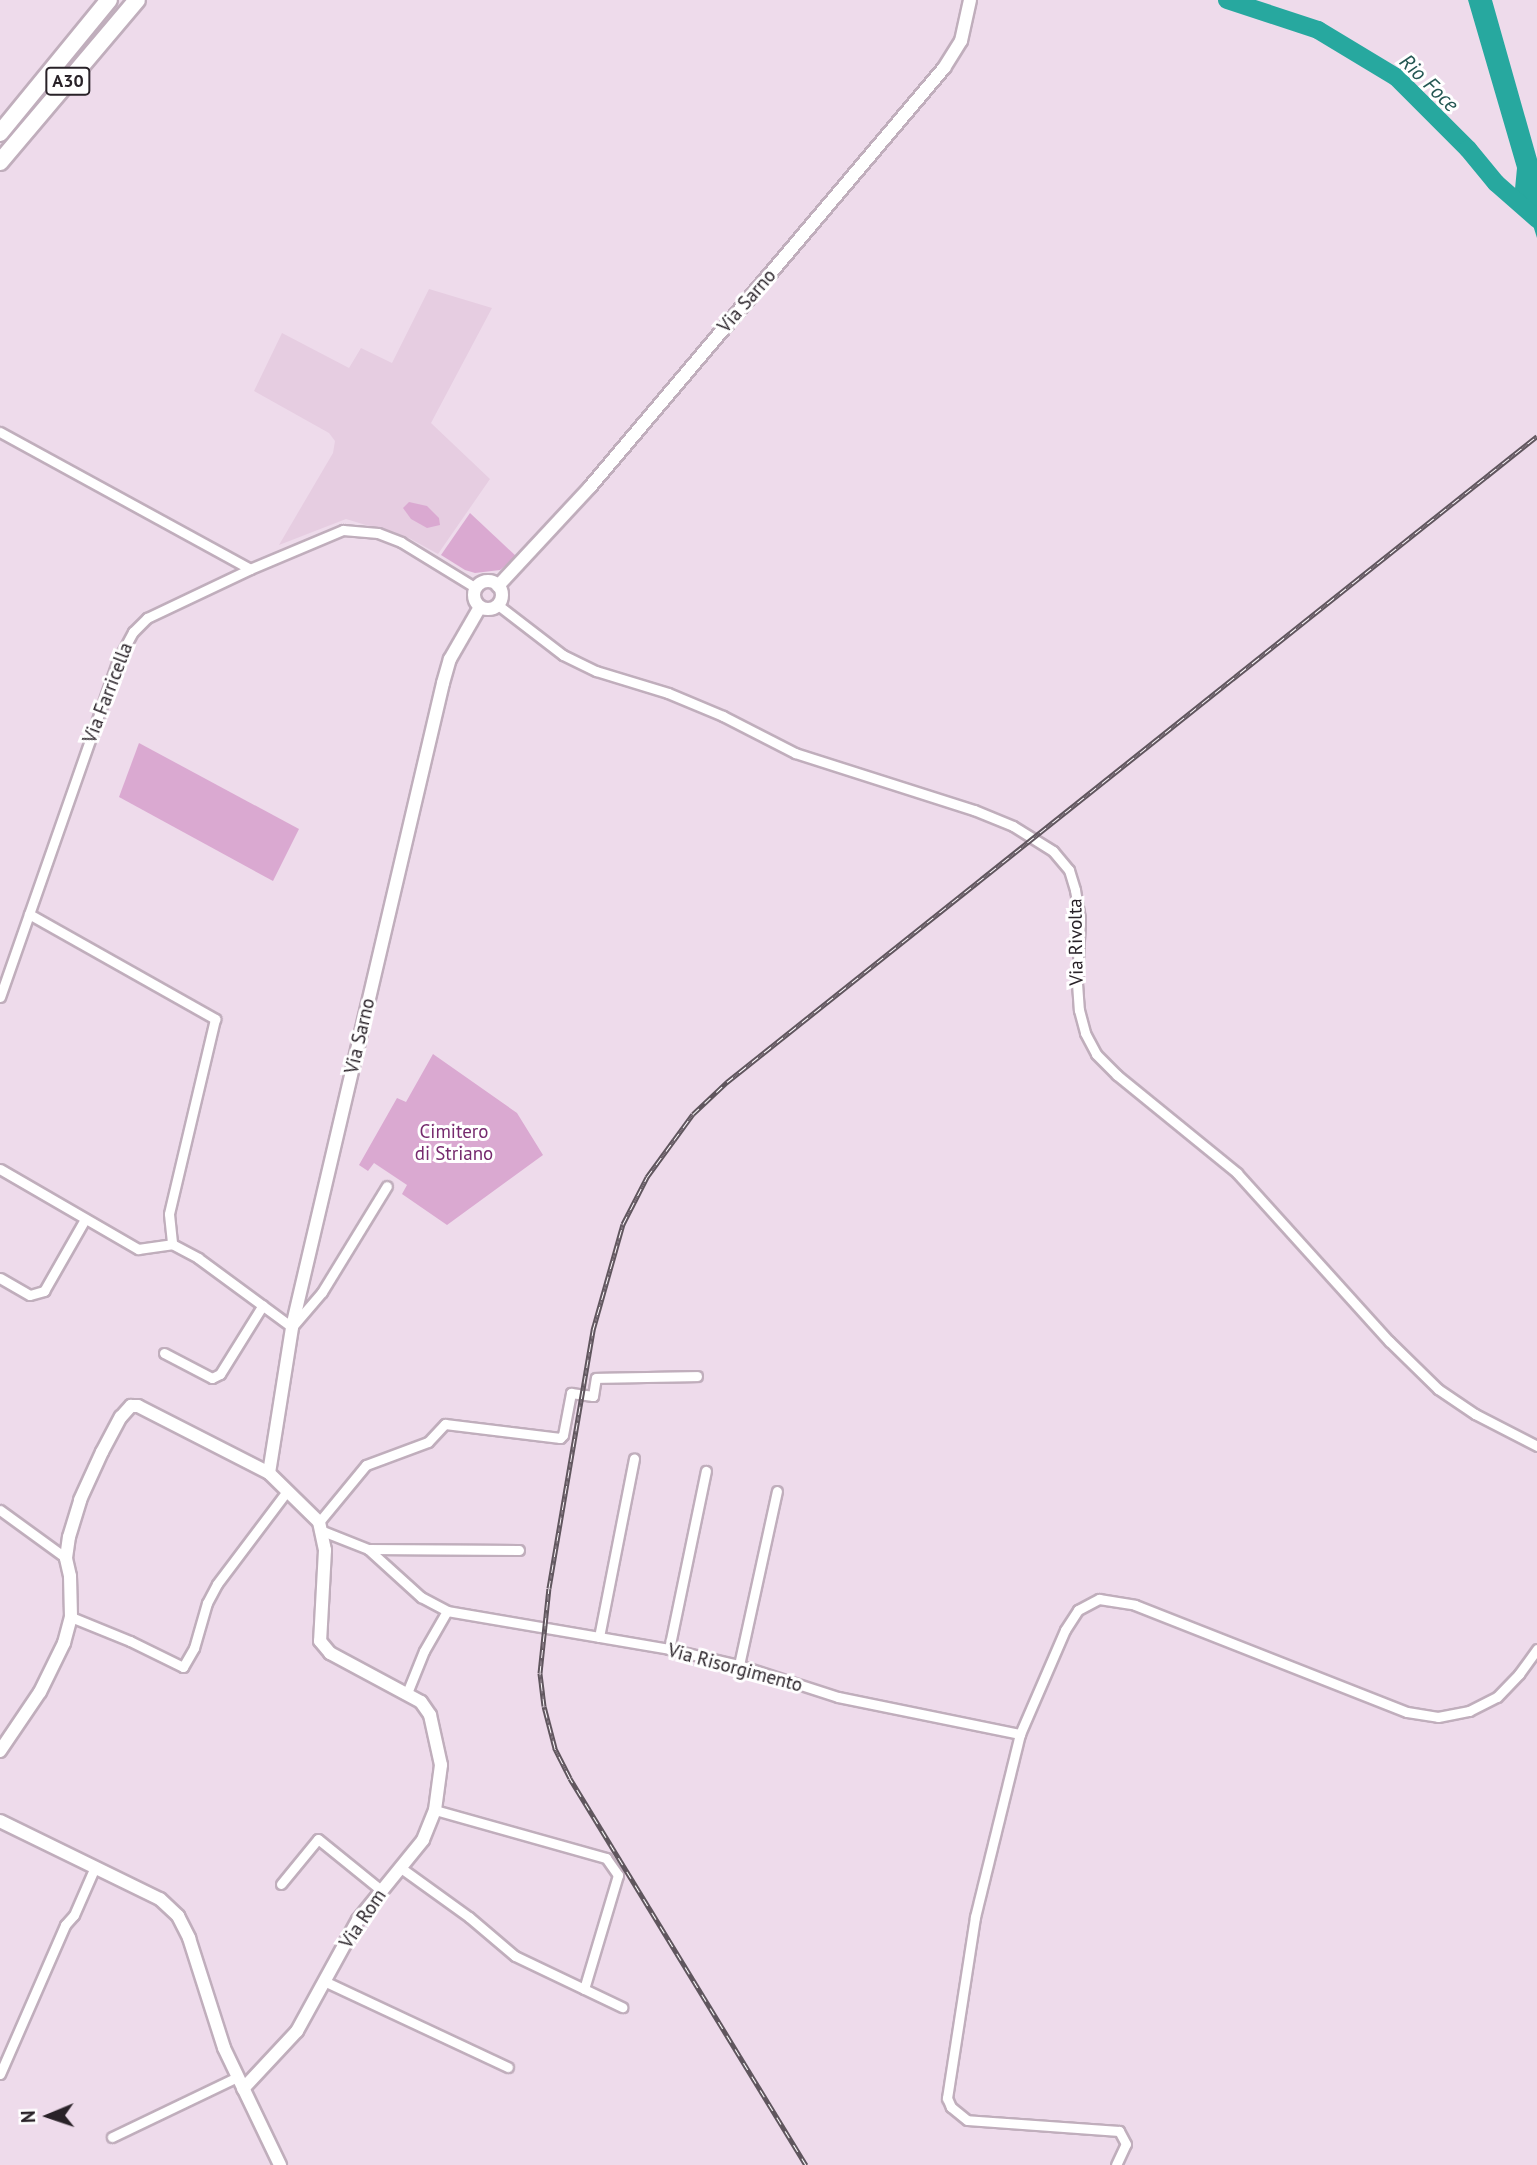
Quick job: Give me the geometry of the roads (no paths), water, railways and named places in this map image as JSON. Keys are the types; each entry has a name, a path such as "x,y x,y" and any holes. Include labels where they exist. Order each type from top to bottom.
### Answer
{"highway":[{"name":"A30","path":"0,133 109,0"},
{"name":"A30","path":"0,162 137,0"}],"main road":[{"name":"Via Sarno","path":"498,586 590,487 944,68 961,41 971,0"},
{"path":"486,582 498,586 502,597 498,605 492,609 480,607 474,596 476,588 486,582"},
{"name":"Via Sarno","path":"269,1473 292,1327 443,683 450,659 480,607"},
{"name":"Via Risorgimento","path":"66,1558 80,1500 121,1417 131,1406 138,1406 269,1473 319,1526"},
{"name":"Via Rom","path":"240,2083 297,2031 358,1920 423,1840 435,1810 441,1765 430,1714 421,1702 330,1653 320,1641 325,1550 319,1526"},
{"path":"0,1751 52,1669 64,1643 71,1617 66,1558"},
{"path":"0,1821 160,1899 178,1916 240,2083 280,2165"}],"street":[{"path":"0,432 250,569"},
{"name":"Via Farricella","path":"0,997 118,660 133,632 147,618 250,569 343,530 378,533 401,542 476,588"},
{"name":"Via Rivolta","path":"498,605 564,655 596,671 668,693 723,716 794,753 974,810 1013,826 1053,851 1069,870 1075,890 1080,919 1077,983 1079,1010 1085,1033 1096,1054 1116,1075 1237,1173 1389,1341 1438,1389 1475,1414 1537,1446"},
{"path":"29,914 215,1019 169,1213 172,1244"},
{"path":"0,1169 138,1250 172,1244 211,1266 292,1327 322,1292 387,1186"},
{"path":"0,1278 30,1295 44,1291 85,1219"},
{"path":"164,1353 212,1378 220,1374 263,1305"},
{"path":"319,1526 366,1465 428,1443 445,1424 560,1438 563,1435 571,1393 593,1396 596,1378 697,1376"},
{"path":"599,1637 634,1458"},
{"path":"669,1649 706,1471"},
{"path":"71,1617 130,1641 178,1666 187,1665 217,1584 287,1491"},
{"path":"739,1665 777,1491"},
{"path":"0,1510 66,1558"},
{"name":"Via Risorgimento","path":"319,1526 368,1549 421,1597 447,1611 669,1649 739,1665 838,1697 1020,1734"},
{"path":"368,1549 519,1550"},
{"path":"1116,2165 1126,2144 1119,2132 967,2120 951,2107 947,2098 975,1917 1020,1734 1071,1620 1078,1610 1099,1599 1111,1598 1135,1605 1407,1712 1438,1717 1469,1711 1497,1697 1520,1674 1537,1649"},
{"path":"407,1693 424,1651 447,1611"},
{"path":"435,1810 606,1858 618,1875 584,1989"},
{"path":"281,1884 317,1839 381,1890"},
{"path":"0,2074 65,1925 74,1915 95,1867"},
{"path":"401,1868 424,1888 469,1917 515,1956 622,2007"},
{"path":"324,1981 508,2067"},
{"path":"112,2137 240,2083"}],"waterway":[{"name":"Rio Foce","path":"1227,0 1318,30 1396,77 1468,149 1496,183 1537,219"}],"railway":[{"path":"806,2165 570,1778 555,1748 544,1706 540,1673 549,1588 593,1330 623,1224 647,1177 693,1114 727,1082 1537,436"}],"park label":[{"name":"Cimitero di Striano","path":"454,1143"}]}
